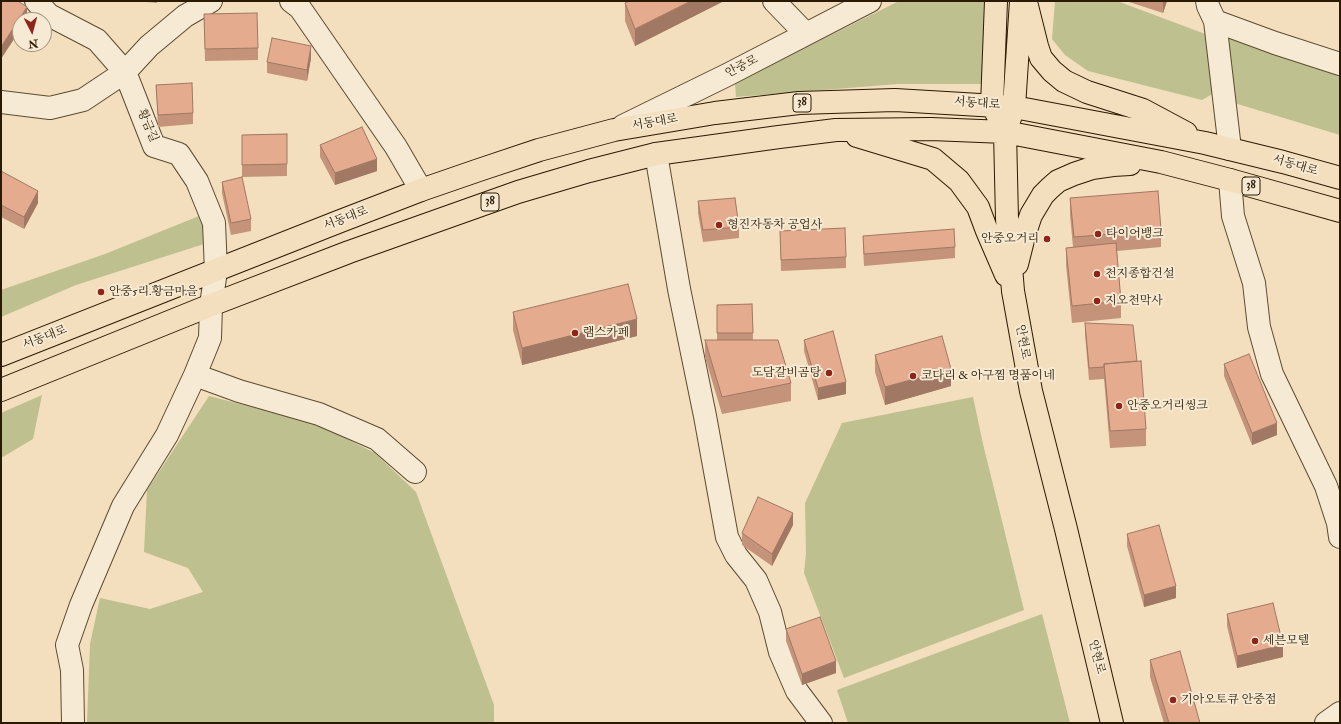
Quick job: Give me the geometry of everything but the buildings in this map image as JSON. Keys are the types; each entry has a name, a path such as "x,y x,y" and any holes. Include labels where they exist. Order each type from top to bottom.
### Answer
{"main road":[{"path":"996,1 992,104 1005,132"},
{"name":"안현로","path":"1021,1 1014,107 1005,132 1007,219 1013,291 1031,391 1066,529 1112,723"},
{"path":"1026,1 1041,58 1052,71 1064,81 1088,92 1142,110 1205,143"},
{"name":"서동대로","path":"1,355 421,190 539,150 614,130 715,113 799,104 896,100 992,104 1205,143 1340,178"},
{"name":"38","path":"1,390 211,305 349,252 518,192 589,171 656,154 836,130 931,128 1005,132 1161,162 1340,211"},
{"path":"836,130 933,159 959,181 978,206 1013,291"},
{"path":"1013,291 1019,255 1031,215 1043,195 1054,184 1074,174 1092,168 1113,164 1161,162"}],"street":[{"name":"황금길","path":"36,1 49,15 96,40 125,72 154,146 179,154 197,181 214,223 216,271"},
{"path":"1,102 50,108 83,100 125,72 149,46 185,16 211,1"},
{"path":"291,1 300,8 396,147 421,190"},
{"path":"774,1 806,34"},
{"name":"안중로","path":"614,130 870,1"},
{"path":"1211,11 1275,43 1340,64"},
{"path":"1211,11 1230,149"},
{"path":"656,154 679,289 705,416 727,537 736,556 756,580 759,586 770,612 780,652 797,691 821,723"},
{"path":"1230,180 1233,216 1254,283 1259,327 1272,374 1326,486 1338,523 1340,537"},
{"path":"73,723 72,670 67,645 81,605 123,506 167,435 195,375 210,338 211,305 216,271"},
{"path":"195,375 239,391 320,414 377,439 415,472"},
{"path":"1326,723 1340,713"}],"green space":[{"path":"899,1 984,1 985,84 898,84 736,97 735,83"},
{"path":"1055,1 1117,1 1208,35 1214,93 1202,100 1088,71 1065,55 1052,39"},
{"path":"1229,34 1340,73 1340,135 1231,102"},
{"path":"204,214 204,244 76,285 1,317 1,290 105,254"},
{"path":"42,395 33,439 1,458 1,413"},
{"path":"209,396 315,423 375,453 416,492 494,705 494,723 87,723 90,644 100,598 150,609 203,592 188,568 144,552 147,490"},
{"path":"973,397 983,444 1024,610 844,678 804,573 806,553 805,503 842,423"},
{"path":"1042,614 1070,723 848,723 837,690"}],"place":[{"name":"형진자동차 공업사","path":"719,225"},
{"name":"타이어뱅크","path":"1098,234"},
{"name":"안중오거리","path":"1047,239"},
{"name":"천지종합건설","path":"1097,274"},
{"name":"안중5리.황금마을","path":"101,292"},
{"name":"지오천막사","path":"1097,301"},
{"name":"램스카페","path":"575,333"},
{"name":"도담갈비곰탕","path":"829,373"},
{"name":"코다리 & 아구찜 명품이네","path":"913,376"},
{"name":"안중오거리씽크","path":"1119,406"},
{"name":"세븐모텔","path":"1255,641"},
{"name":"기아오토큐 안중점","path":"1173,700"}]}
